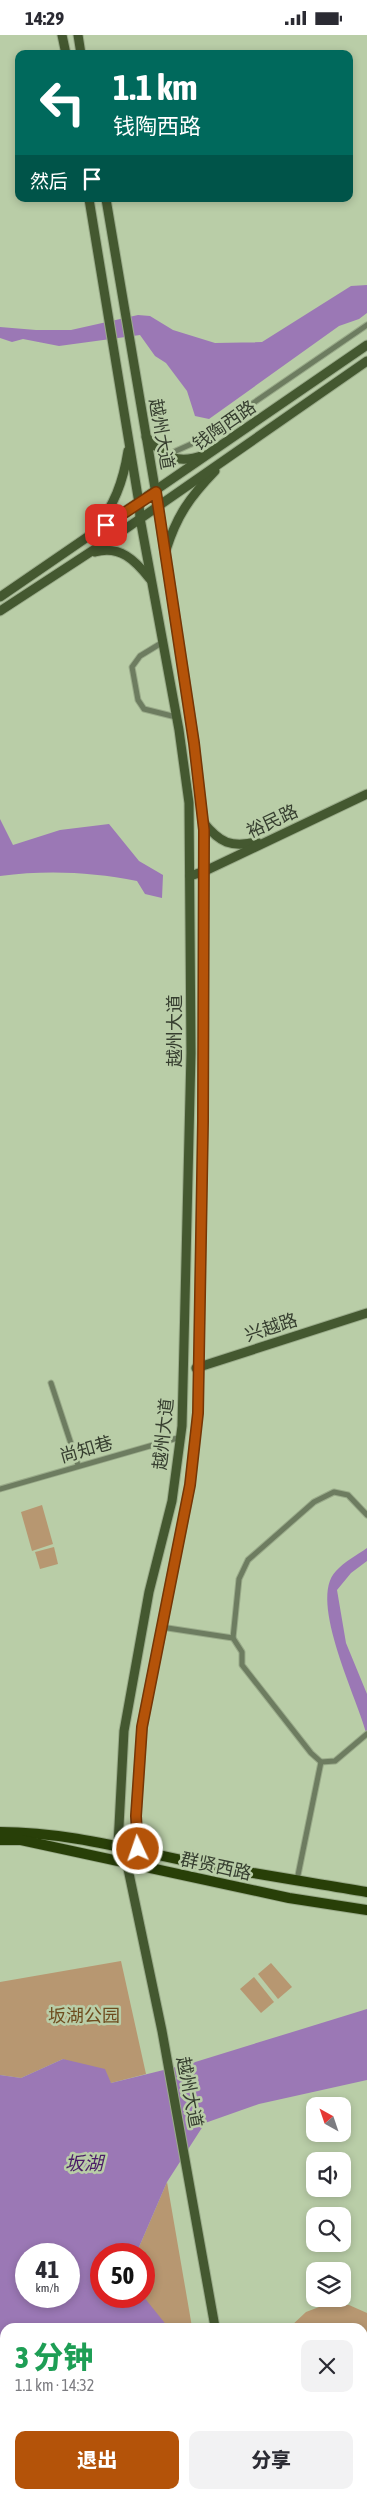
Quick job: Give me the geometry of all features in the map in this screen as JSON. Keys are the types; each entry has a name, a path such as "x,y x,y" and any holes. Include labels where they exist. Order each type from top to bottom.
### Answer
{"main road":[{"path":"62,35 65,50"},
{"path":"78,35 80,50"},
{"name":"越州大道","path":"89,202 140,518 190,803 191,1053 186,1226 185,1372 181,1437 172,1501 149,1591 132,1677 124,1731 118,1845 127,1864 162,2031 188,2165 214,2323"},
{"name":"越州大道","path":"106,202 156,492 194,743 203,822 204,871 198,1413 190,1485 142,1727 136,1816 138,1849"},
{"name":"钱陶西路","path":"0,597 156,492 367,345"},
{"name":"钱陶西路","path":"0,611 158,506 365,363"},
{"path":"146,437 166,455 189,461 216,450"},
{"path":"90,536 111,509 124,474 129,441"},
{"path":"165,552 174,523 192,495 234,453"},
{"path":"85,555 107,549 130,557 151,581"},
{"name":"裕民路","path":"190,876 367,794"},
{"path":"203,822 220,840 240,846 275,838"},
{"name":"兴越路","path":"185,1372 367,1313"},
{"name":"群贤西路","path":"0,1831 31,1832 118,1845 267,1877 367,1892"},
{"name":"群贤西路","path":"0,1840 21,1840 289,1898 367,1910"},
{"path":"127,1864 138,1849"}],"street":[{"path":"166,455 198,441 367,325"},
{"path":"163,642 140,656 132,667 138,700 144,709 176,717"},
{"path":"51,1383 78,1465"},
{"name":"尚知巷","path":"0,1489 78,1465 181,1437"},
{"path":"367,1515 348,1495 334,1492 314,1502 248,1560 239,1579 233,1638 242,1652 242,1665 311,1753 321,1762 335,1761 367,1734"},
{"path":"161,1627 233,1638"},
{"path":"297,1881 321,1762"}],"green space":[{"path":"42,1505 53,1544 32,1551 21,1512"},
{"path":"54,1547 58,1564 40,1569 35,1552"},
{"name":"坂湖公园","path":"121,1961 146,2074 111,2083 63,2059 21,2078 0,2075 0,1982"},
{"path":"271,1963 292,1987 278,1999 258,1974"},
{"path":"254,1977 274,2002 261,2013 240,1989"},
{"path":"167,2182 191,2323 70,2323 90,2305 90,2308 155,2308 155,2243 141,2243"},
{"path":"351,2306 367,2313 367,2323 294,2323 306,2312 319,2307"}],"water":[{"path":"367,285 367,313 359,319 339,326 209,419 195,416 187,391 166,363 155,356 140,335 59,346 23,339 12,342 0,338 0,327 71,330 138,315 150,316 173,330 215,343 262,342 351,286"},
{"path":"0,819 13,845 60,830 109,824 139,861 163,875 162,898 145,894 137,881 103,876 52,873 0,876"},
{"path":"367,1548 367,1561 351,1573 337,1590 346,1643 367,1694 367,1736 338,1651 327,1604 329,1585 336,1571"},
{"name":"坂湖","path":"367,2009 367,2080 259,2104 205,2123 167,2182 141,2243 90,2243 90,2308 153,2308 165,2323 0,2323 0,2075 21,2078 63,2059 105,2069 111,2083 192,2063"}],"route":[{"path":"106,525 156,492 194,743 204,830 203,1121 198,1413 190,1485 142,1727 136,1816 138,1849"}]}
